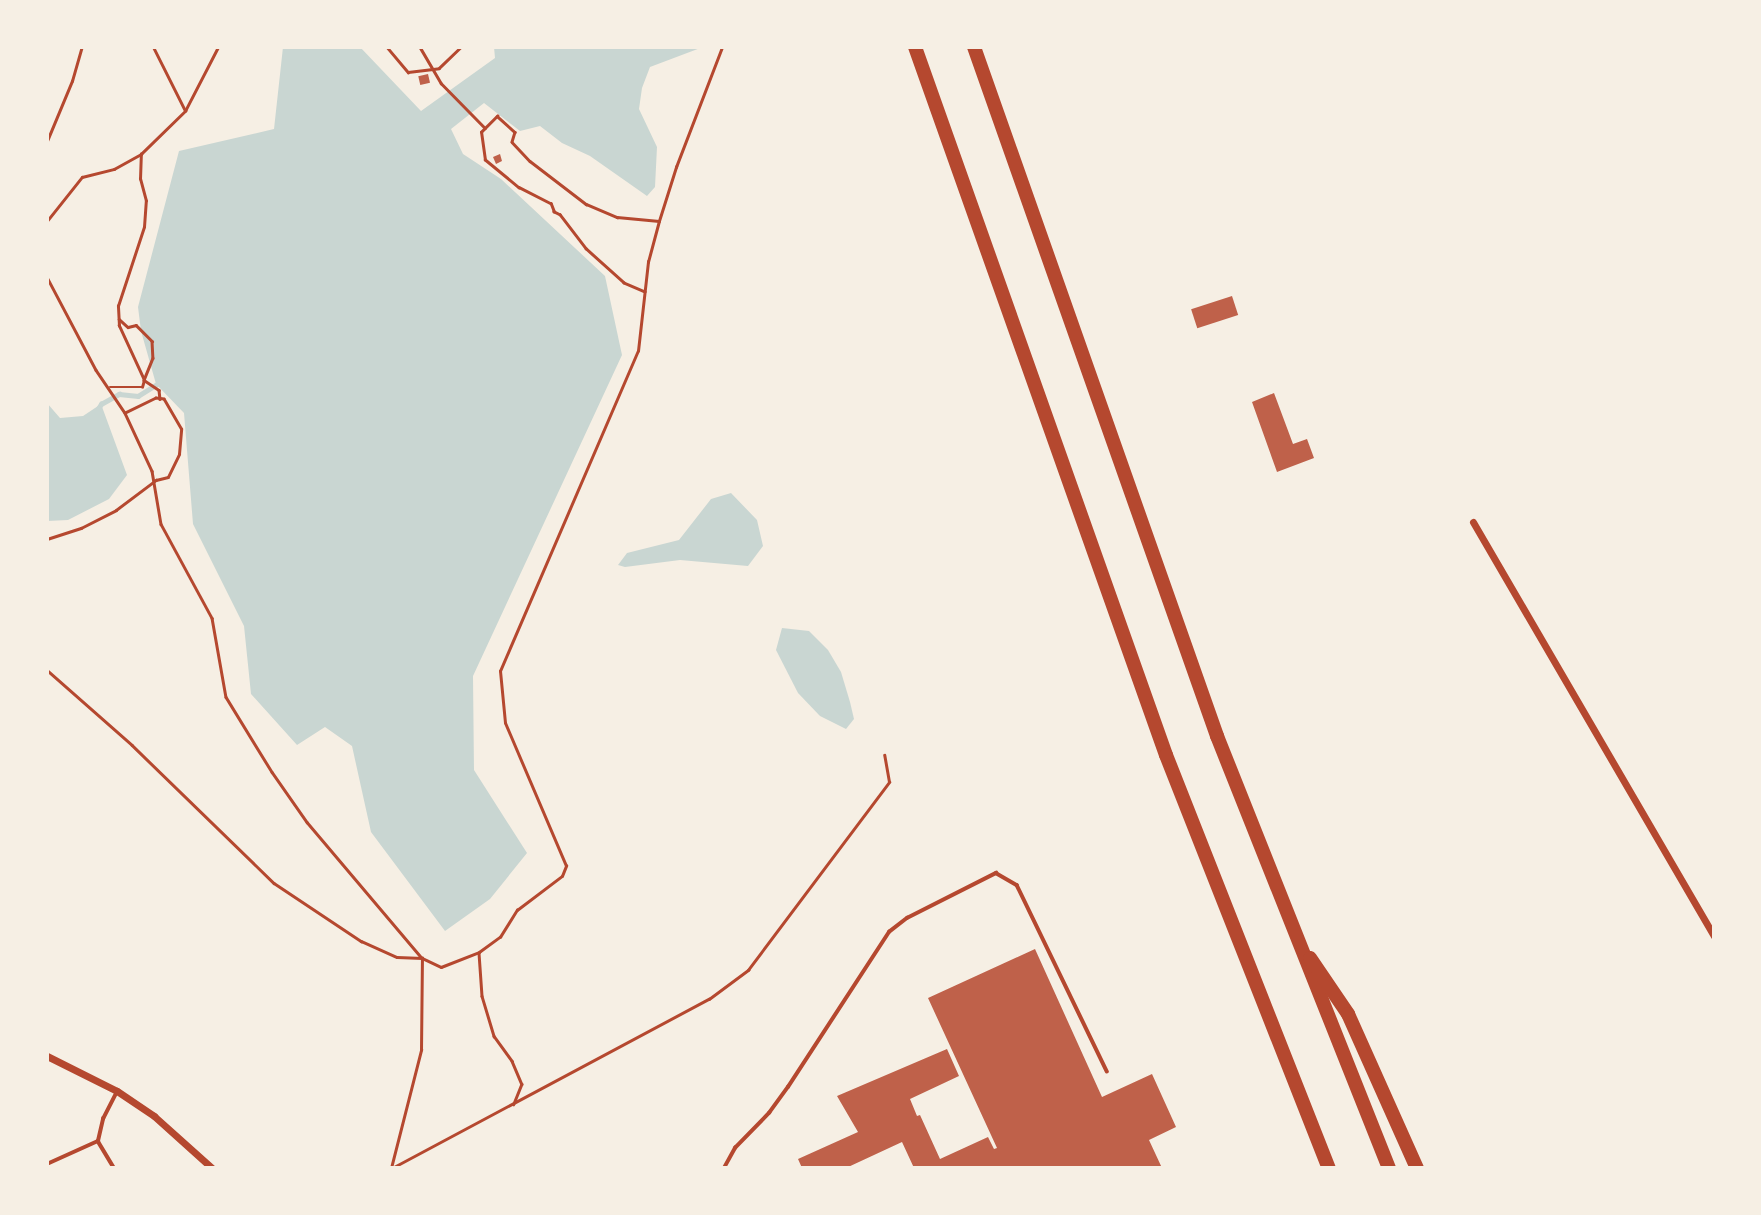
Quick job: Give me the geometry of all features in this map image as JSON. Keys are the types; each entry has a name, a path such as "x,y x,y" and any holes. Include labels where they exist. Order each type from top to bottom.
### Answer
{"highway":[{"path":"915,47 1166,755 1329,1168"},
{"path":"974,47 1217,736 1389,1168"},
{"path":"1294,934 1348,1014 1417,1168"}],"street":[{"path":"1473,522 1714,936"},
{"path":"47,1056 117,1091 154,1116 212,1168"}],"lane":[{"path":"724,1168 735,1148 769,1113 788,1087 889,932 907,918 996,873 1017,884 1107,1071"},
{"path":"114,1168 98,1141 103,1119 117,1091"},
{"path":"47,1164 98,1141"}],"path":[{"path":"48,138 72,81 82,47"},
{"path":"153,47 186,111"},
{"path":"47,221 82,177 114,169 141,154 186,111 218,47"},
{"path":"387,47 408,72 439,68 461,47"},
{"path":"420,47 449,91 485,128"},
{"path":"47,670 132,745 274,883 361,942 397,957 422,958 441,967 479,952 500,937 517,910 562,876 566,866 505,723 500,671 638,351 648,262 659,221 676,167 722,47"},
{"path":"645,292 624,283 586,249 561,215 554,212 551,204 519,188 485,160 481,132 497,116 516,132 512,142 530,161 586,204 617,217 659,221"},
{"path":"47,539 81,527 116,510 156,480 168,477 178,454 181,429 160,398 161,393 146,381 124,338 119,318 118,306 144,227 146,201 140,179 141,154"},
{"path":"47,278 96,370 125,413 156,480 161,524 212,618 226,697 299,811 422,958 421,1050 391,1168"},
{"path":"111,389 142,387 153,358 152,341 136,325 128,327 119,318"},
{"path":"125,413 160,398"},
{"path":"391,1168 709,999 748,970 889,782 884,755"},
{"path":"479,952 482,996 494,1035 512,1061 522,1084 514,1104"}],"shaded area":[{"path":"283,47 360,47 421,111 495,58 494,47 703,47 650,67 642,88 639,109 657,147 655,187 647,196 590,156 562,143 540,126 520,131 484,103 451,129 463,154 501,179 605,276 622,355 473,676 474,770 527,853 490,899 445,931 371,832 352,746 325,727 297,745 251,694 244,626 193,524 184,413 156,384 141,331 138,307 179,151 274,129"},
{"path":"47,403 60,418 83,416 101,404 127,475 109,499 68,520 47,521"},
{"path":"731,493 757,520 763,546 748,566 680,560 625,567 618,565 627,553 679,540 711,499"},
{"path":"782,628 809,631 828,650 841,672 854,719 846,729 820,716 798,693 776,650"}],"building":[{"path":"428,74 430,83 420,85 418,76"},
{"path":"500,154 502,161 496,164 493,157"},
{"path":"1232,296 1238,315 1197,328 1191,309"},
{"path":"1274,393 1293,444 1307,439 1314,458 1277,472 1252,402"},
{"path":"1035,949 1102,1097 1152,1074 1176,1127 1149,1140 1162,1168 914,1168 902,1142 846,1168 802,1168 798,1159 858,1132 837,1096 947,1049 959,1076 910,1099 917,1116 920,1115 940,1159 988,1137 994,1149 997,1148 928,998"}],"waterway":[{"path":"98,409 101,404 119,394 138,396 160,382"}]}
